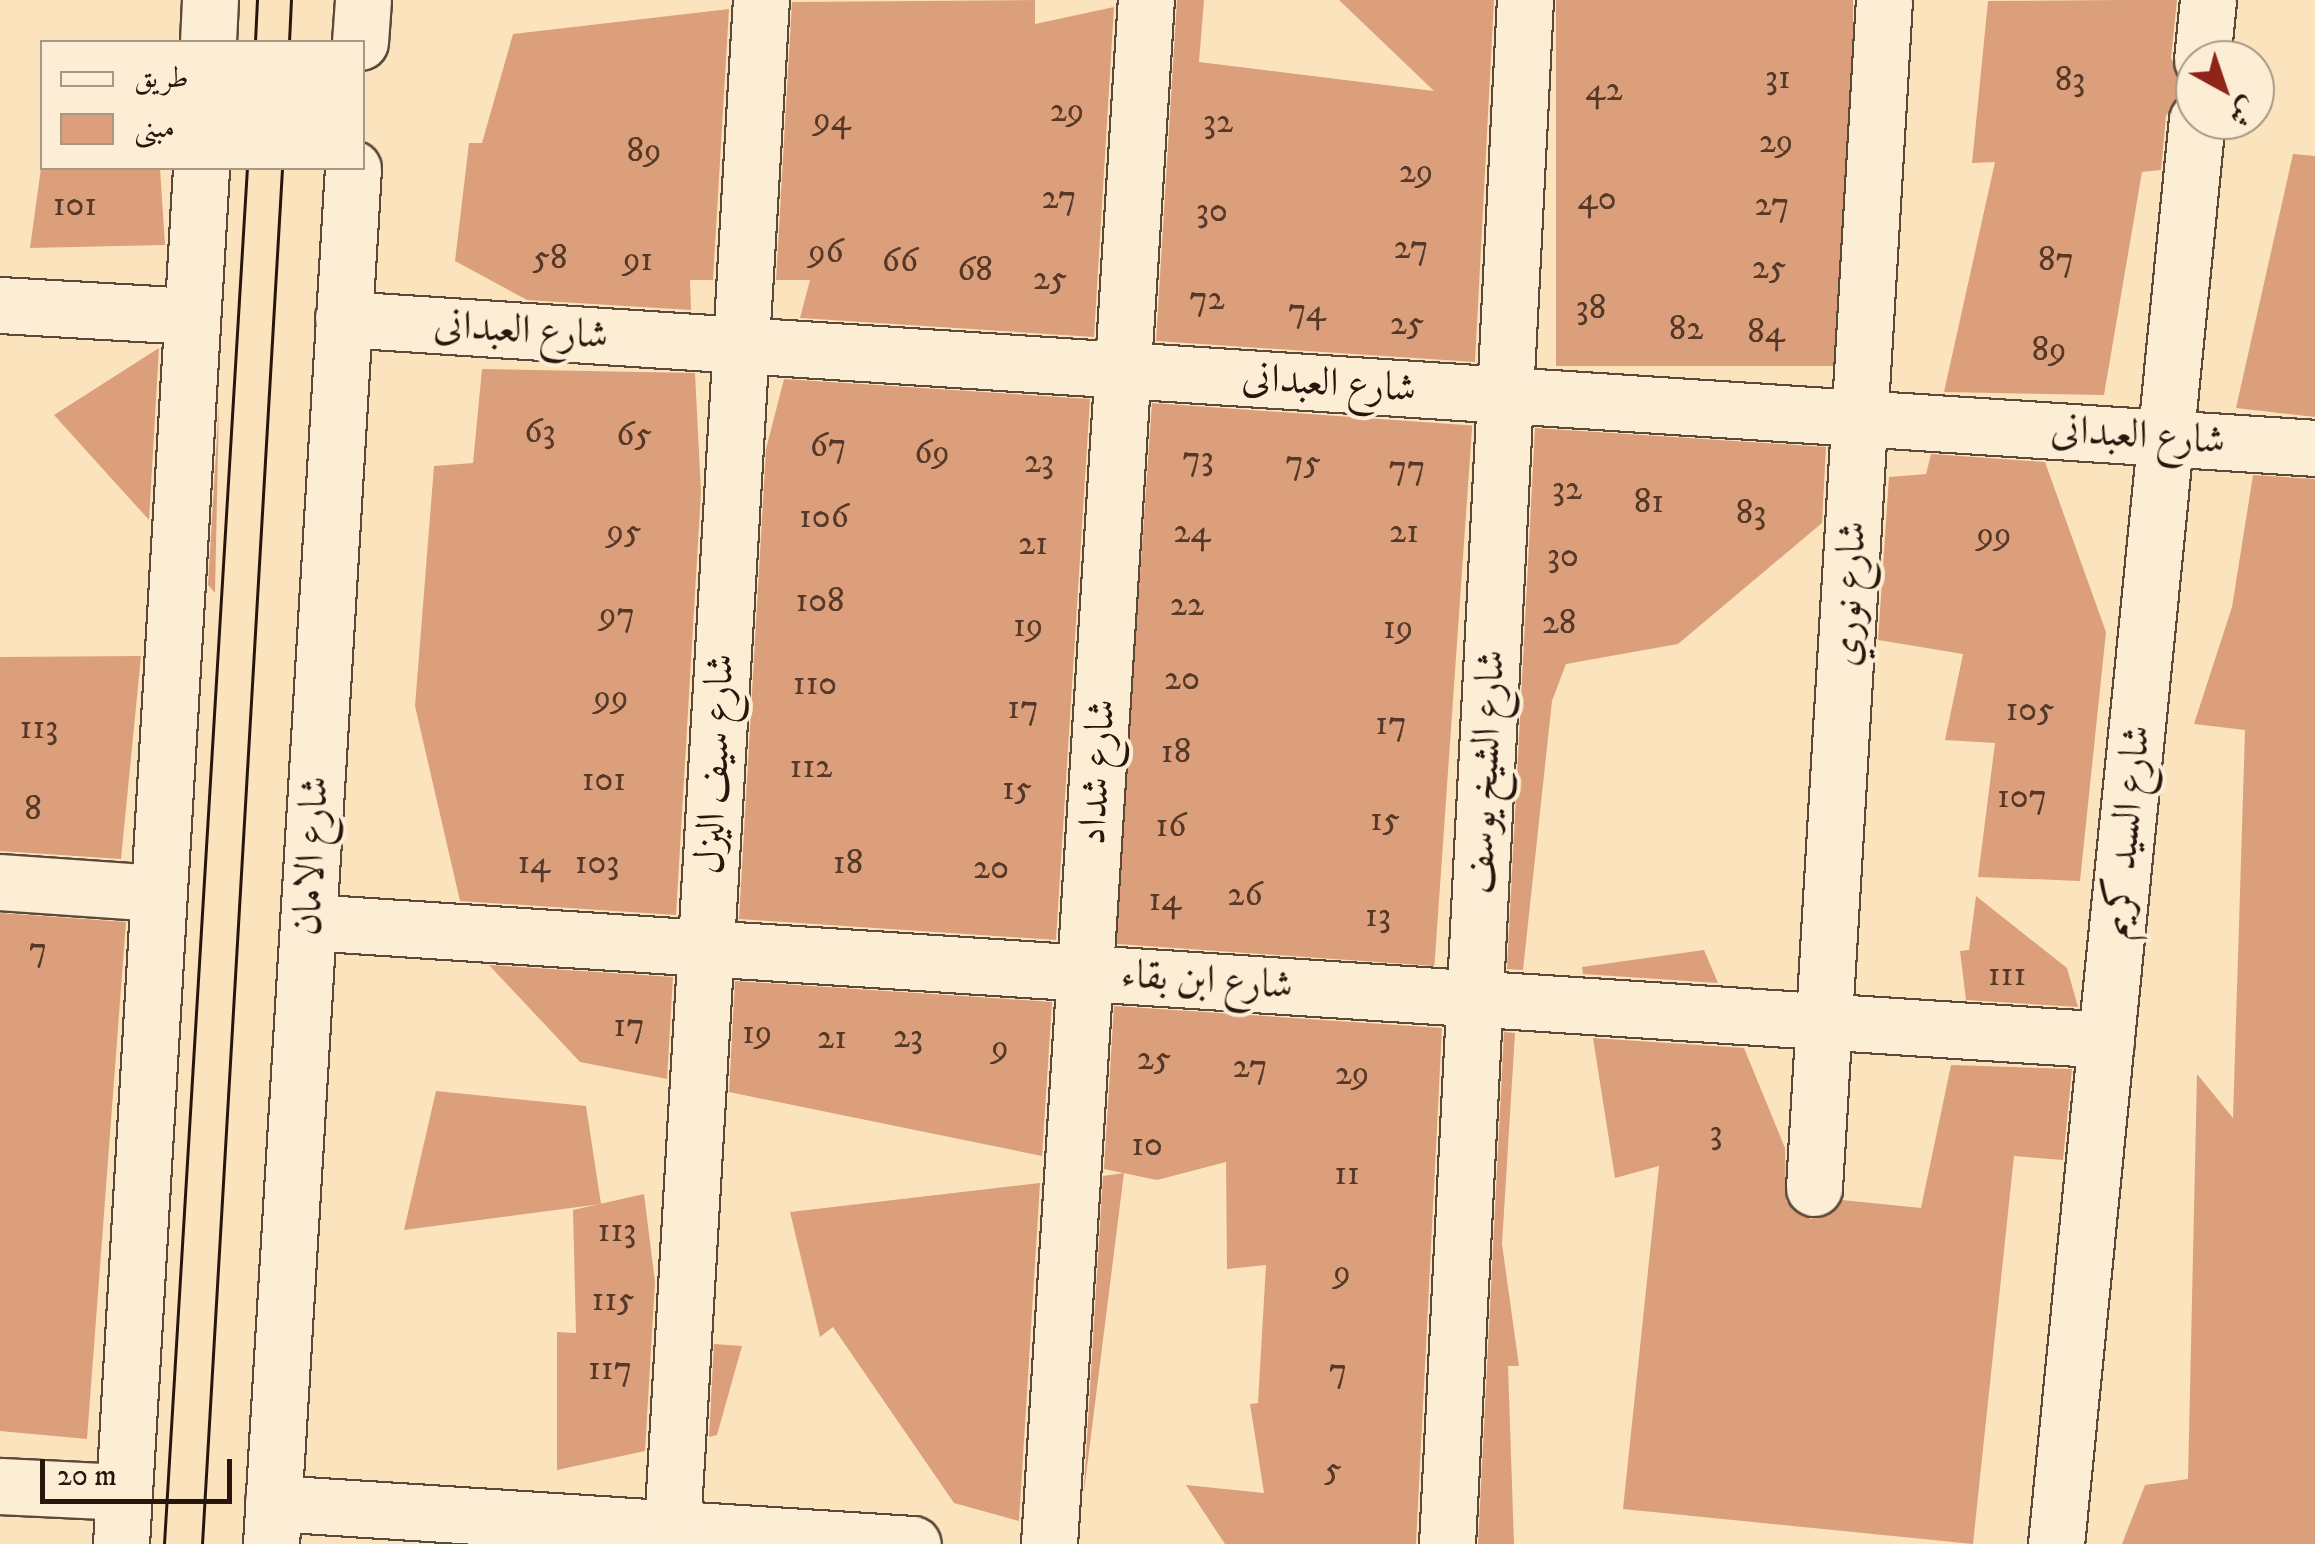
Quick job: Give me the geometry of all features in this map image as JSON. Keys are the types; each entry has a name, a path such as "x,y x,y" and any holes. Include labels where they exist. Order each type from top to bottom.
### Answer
{"street":[{"path":"208,40 210,0"},
{"path":"360,40 363,0"},
{"name":"شارع سيف اليزل","path":"672,1528 760,0"},
{"name":"شارع شداد","path":"1049,1544 1146,0"},
{"name":"شارع الشيخ يوسف","path":"1447,1544 1525,0"},
{"name":"شارع نوري","path":"1814,1188 1884,0"},
{"path":"2204,40 2208,0"},
{"name":"شارع السيد كريم","path":"2056,1544 2194,140"},
{"path":"0,1486 123,1518 201,170"},
{"name":"شارع الامان","path":"272,1523 352,170"},
{"path":"0,305 192,316"},
{"name":"شارع العبدانى","path":"344,319 2315,448"},
{"path":"0,882 159,893"},
{"name":"شارع ابن بقاء","path":"308,922 2106,1040"},
{"path":"272,1523 672,1528 914,1544"}],"building":[{"path":"1035,0 1035,24 1114,7 1094,337 800,318 810,280 776,280 792,2"},
{"path":"1177,0 1204,0 1199,62 1434,91 1339,0 1494,0 1475,362 1156,341"},
{"path":"1556,0 1853,0 1853,366 1556,366"},
{"path":"2177,0 2171,58 2175,65 2175,102 2166,116 2161,170 2142,172 2104,395 1944,392 1995,162 1972,163 1988,1"},
{"path":"729,9 713,280 690,280 691,310 527,300 455,261 469,143 482,143 513,34"},
{"path":"2293,154 2315,156 2315,417 2236,408"},
{"path":"41,170 160,170 165,245 30,248"},
{"path":"159,348 149,520 54,415"},
{"path":"482,369 695,373 701,492 676,915 460,901 415,706 434,466 473,463"},
{"path":"784,379 1090,399 1056,940 739,919 766,449"},
{"path":"219,403 215,593 208,585"},
{"path":"1152,403 1472,425 1434,966 1114,944"},
{"path":"1535,428 1826,447 1822,523 1678,644 1566,664 1552,701 1523,970 1507,969"},
{"path":"1931,454 2045,462 2106,632 2080,881 1978,877 1995,743 1945,740 1963,654 1878,640 1889,477 1926,474"},
{"path":"2253,475 2315,479 2315,1544 2122,1544 2145,1485 2188,1479 2197,1074 2233,1118 2245,730 2194,724 2232,607"},
{"path":"141,656 121,859 0,851 0,657"},
{"path":"1976,896 2067,968 2078,1007 1966,1000 1960,951 1969,950"},
{"path":"0,913 126,922 87,1439 0,1431"},
{"path":"1704,950 1718,983 1583,974 1582,967"},
{"path":"489,965 673,977 667,1079 580,1062"},
{"path":"735,981 1052,1002 1042,1156 729,1092"},
{"path":"1114,1006 1442,1028 1416,1544 1225,1544 1186,1485 1264,1493 1250,1404 1258,1403 1266,1265 1227,1269 1226,1162 1157,1180 1104,1169"},
{"path":"1504,1032 1515,1033 1502,1244 1519,1366 1508,1366 1514,1544 1478,1544"},
{"path":"1593,1038 1744,1048 1785,1148 1786,1201 1811,1219 1842,1200 1921,1208 1951,1065 2072,1069 2063,1160 2014,1156 1973,1544 1623,1509 1659,1166 1615,1178"},
{"path":"436,1091 586,1106 601,1204 404,1230"},
{"path":"1124,1173 1083,1495 1103,1176"},
{"path":"1040,1183 1019,1521 954,1503 833,1327 820,1337 790,1212"},
{"path":"644,1194 655,1282 645,1451 557,1470 557,1332 576,1333 573,1210"},
{"path":"714,1344 742,1346 717,1435 709,1437"}],"tram line":[{"path":"255,40 257,0"},
{"path":"289,40 291,0"},
{"path":"164,1544 247,170"},
{"path":"202,1544 282,170"}]}
